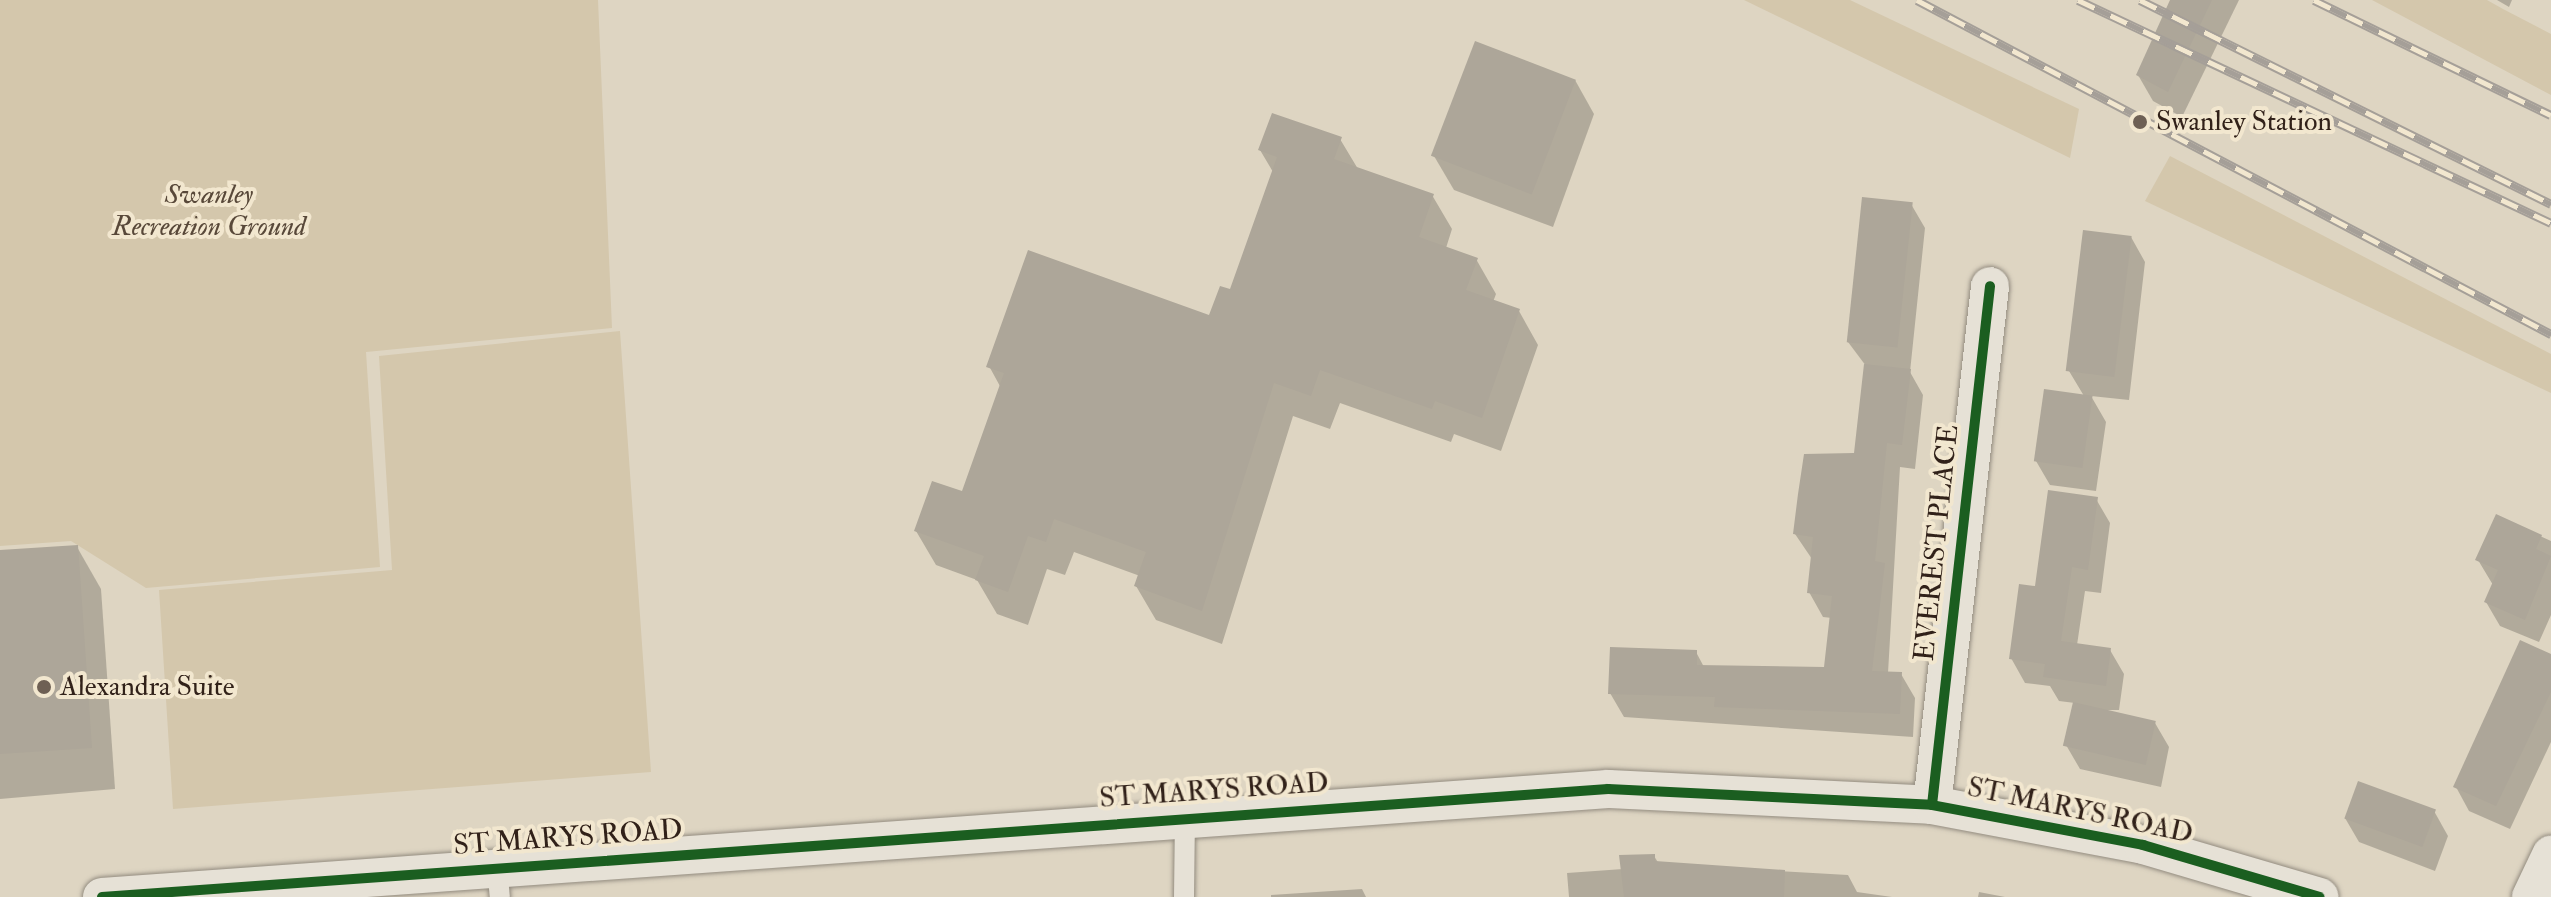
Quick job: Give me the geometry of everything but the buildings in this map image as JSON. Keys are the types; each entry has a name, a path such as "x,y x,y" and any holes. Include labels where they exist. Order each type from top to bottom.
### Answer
{"street":[{"name":"EVEREST PLACE","path":"1932,805 1990,286"},
{"name":"ST MARYS ROAD","path":"102,897 498,881 1185,817 1608,789 1932,805 2143,845 2320,897"},
{"path":"2531,897 2551,855"}],"lane":[{"path":"1184,897 1185,817"}],"green space":[{"name":"Swanley Recreation Ground","path":"0,0 598,0 612,328 366,352 380,567 146,588 71,541 0,546"},
{"path":"1744,0 1850,0 2079,109 2070,158"},
{"path":"2372,0 2487,0 2551,34 2551,95"},
{"path":"2170,156 2551,354 2551,393 2145,201"},
{"path":"620,331 651,772 173,809 159,590 392,570 379,356"}],"railway":[{"path":"1917,0 2551,334"},
{"path":"2078,0 2551,223"},
{"path":"2140,0 2551,204"},
{"path":"2314,0 2551,115"}],"cycle path":[{"path":"1932,805 1990,286"},
{"path":"102,897 1608,789 1932,805 2143,845 2320,897"}],"place":[{"name":"Swanley Station","path":"2140,122"},
{"name":"Alexandra Suite","path":"44,687"}]}
